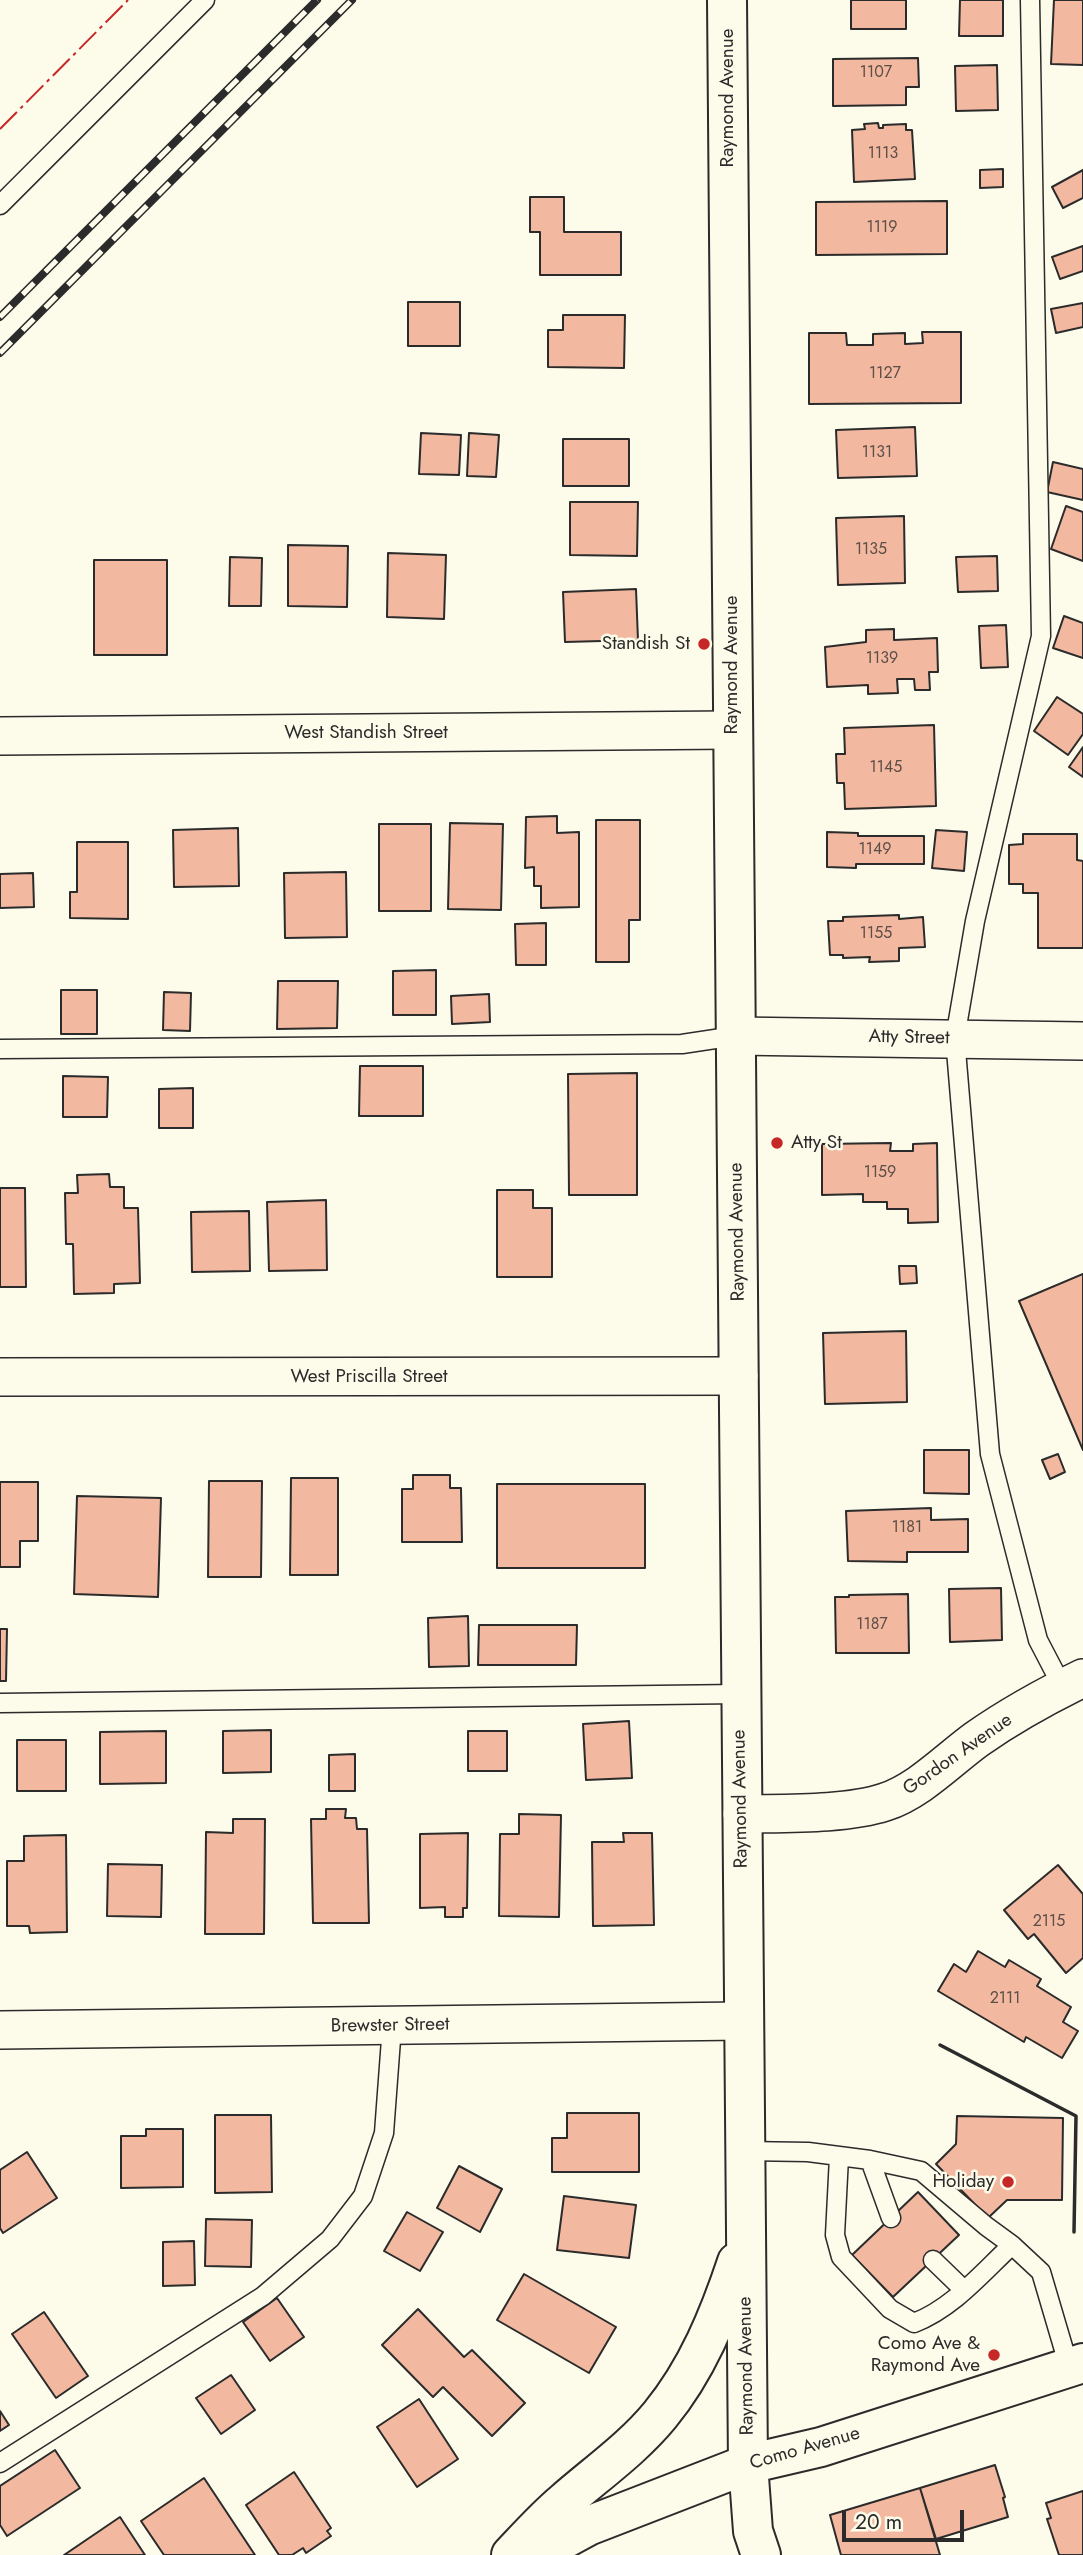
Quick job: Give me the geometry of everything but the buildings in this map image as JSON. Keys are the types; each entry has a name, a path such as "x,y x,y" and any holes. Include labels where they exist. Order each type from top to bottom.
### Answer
{"street":[{"name":"Raymond Avenue","path":"727,0 748,2464 753,2531 761,2555"},
{"name":"West Standish Street","path":"0,736 732,730"},
{"name":"Atty Street","path":"735,1036 1083,1041"},
{"name":"West Priscilla Street","path":"0,1377 739,1376"},
{"name":"Gordon Avenue","path":"742,1814 804,1813 888,1802 905,1793 1014,1715 1073,1683"},
{"name":"Brewster Street","path":"0,2030 743,2021"},
{"path":"0,2054 38,2030"},
{"path":"511,2555 563,2503 636,2441 676,2394 709,2336 725,2299 745,2236"},
{"name":"Como Avenue","path":"536,2555 588,2526 748,2464 821,2447 1076,2365"}],"lane":[{"path":"0,205 205,0"},
{"path":"1030,0 1041,636 975,920 955,1038 990,1454 1038,1640 1073,1683"},
{"path":"0,1049 682,1044 735,1036"},
{"path":"0,1703 740,1694"},
{"path":"0,2463 263,2296 330,2239 363,2196 384,2133 392,2026"},
{"path":"744,2151 808,2152 870,2160 921,2171 1041,2272 1076,2365"},
{"path":"839,2157 835,2235 841,2257 890,2309 914,2323 932,2316 1012,2245"},
{"path":"870,2160 891,2218"},
{"path":"933,2260 964,2290"}],"railway":[{"path":"0,317 317,0"},
{"path":"0,353 352,0"}],"wall":[{"path":"940,2045 1076,2116 1074,2232"}],"power":[{"path":"0,129 128,0"}],"place":[{"name":"Standish St","path":"704,644"},
{"name":"Atty St","path":"777,1143"},
{"name":"Holiday","path":"1008,2182"},
{"name":"Como Ave & Raymond Ave","path":"994,2355"}]}
